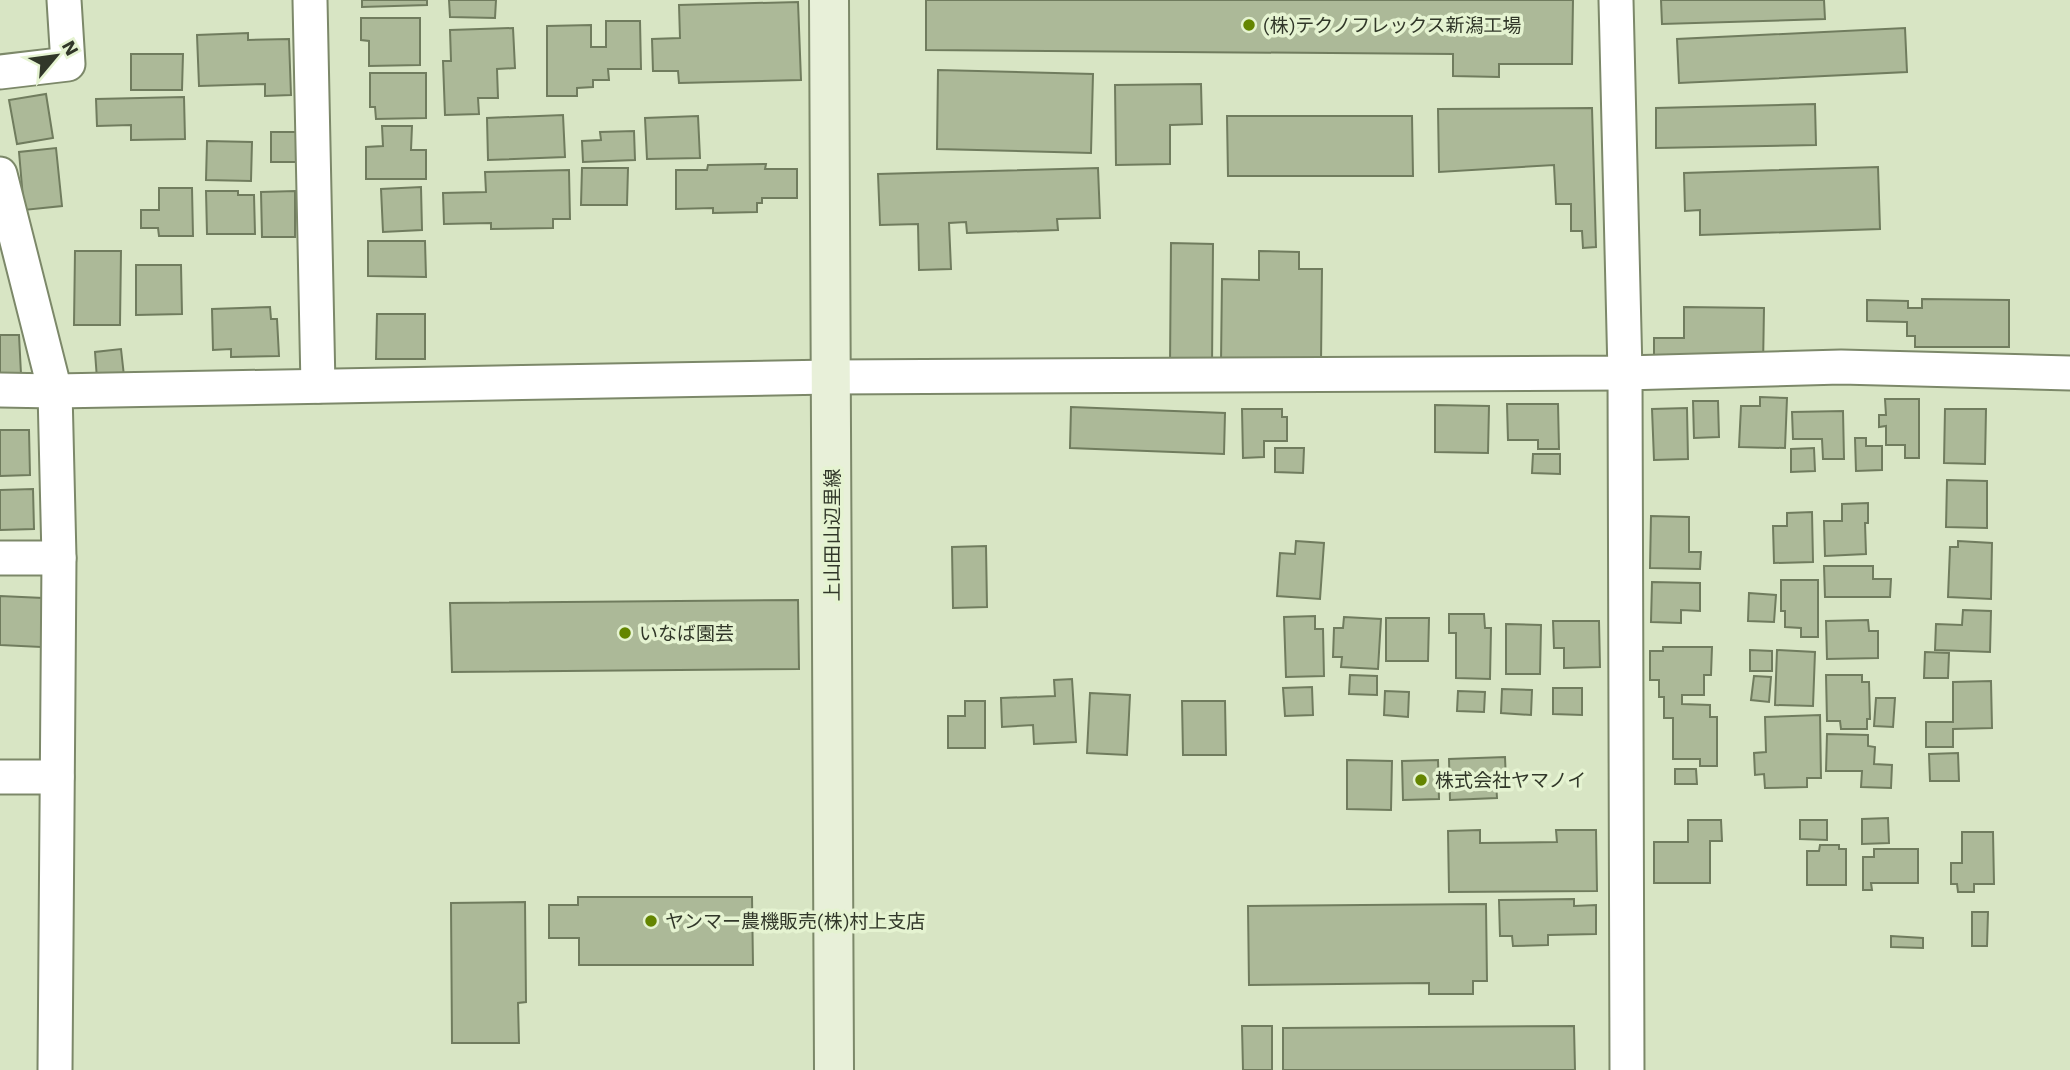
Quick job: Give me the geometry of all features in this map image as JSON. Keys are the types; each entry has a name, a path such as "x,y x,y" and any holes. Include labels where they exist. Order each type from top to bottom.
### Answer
{"main road":[{"name":"上山田山辺里線","path":"829,0 834,1070"}],"street":[{"path":"0,72 68,64 64,0"},
{"path":"310,0 318,386"},
{"path":"1616,0 1625,373 1627,1070"},
{"path":"0,174 55,391 59,558 55,1070"},
{"path":"0,390 831,377 1625,373 1841,368 2070,373"},
{"path":"0,558 59,558"},
{"path":"0,777 57,777"}],"building":[{"path":"362,0 427,0 427,5 362,7"},
{"path":"449,0 496,0 495,18 450,17"},
{"name":"(株)テクノフレックス新潟工場","path":"926,0 1573,0 1572,64 1499,64 1499,77 1453,76 1453,54 926,50"},
{"path":"1661,0 1824,0 1825,19 1662,24"},
{"path":"798,2 801,80 679,83 678,71 653,71 652,39 680,38 679,5"},
{"path":"361,18 420,18 420,65 369,66 369,41 361,40"},
{"path":"606,21 640,21 641,69 608,69 609,80 593,80 593,87 577,88 577,96 547,96 547,26 591,25 591,47 606,47"},
{"path":"513,28 515,68 497,69 498,98 478,98 479,114 445,115 443,61 451,61 450,30"},
{"path":"1905,28 1907,72 1679,83 1677,39"},
{"path":"248,33 248,40 289,39 291,95 265,96 265,84 199,86 197,35"},
{"path":"131,54 183,54 182,90 131,90"},
{"path":"938,70 1093,74 1091,153 937,149"},
{"path":"370,73 426,73 426,118 376,119 375,107 370,107"},
{"path":"1201,84 1202,124 1170,125 1170,164 1116,165 1115,85"},
{"path":"46,94 53,138 17,144 9,100"},
{"path":"184,97 185,139 131,140 131,125 97,126 96,99"},
{"path":"1815,104 1816,145 1656,148 1656,108"},
{"path":"1592,108 1596,247 1583,248 1582,231 1571,231 1571,204 1556,204 1554,165 1439,172 1438,109"},
{"path":"563,115 565,157 488,160 487,118"},
{"path":"698,116 700,158 647,159 645,118"},
{"path":"1227,116 1412,116 1413,176 1228,176"},
{"path":"382,126 412,126 411,150 426,150 426,179 366,179 366,147 383,146"},
{"path":"634,131 635,160 583,162 582,141 601,140 600,132"},
{"path":"271,132 297,132 297,162 271,162"},
{"path":"207,141 252,142 251,181 206,180"},
{"path":"56,148 62,206 24,210 19,152"},
{"path":"766,164 765,169 797,169 797,198 762,198 762,203 757,203 757,212 713,213 713,208 676,209 676,170 707,170 708,165"},
{"path":"1878,167 1880,229 1700,235 1700,210 1685,211 1684,173"},
{"path":"582,168 628,168 627,205 581,205"},
{"path":"1098,168 1100,218 1057,219 1058,230 967,233 966,222 949,223 951,269 919,270 918,224 880,225 878,174"},
{"path":"569,170 570,219 553,219 553,228 491,229 491,223 444,224 443,193 486,192 485,172"},
{"path":"421,187 422,230 383,232 381,189"},
{"path":"159,188 192,188 193,236 159,236 158,228 141,228 141,210 159,210"},
{"path":"206,191 238,191 238,195 254,195 255,234 207,234"},
{"path":"295,191 295,237 262,237 261,192"},
{"path":"368,241 425,241 426,277 368,276"},
{"path":"1171,243 1213,244 1212,368 1170,367"},
{"path":"75,251 121,251 120,325 74,325"},
{"path":"1259,251 1299,252 1299,269 1322,269 1321,364 1221,363 1222,279 1259,280"},
{"path":"136,265 181,265 182,314 136,315"},
{"path":"1922,299 2009,300 2009,347 1915,347 1915,336 1907,336 1907,322 1867,321 1867,300 1908,301 1908,308 1922,308"},
{"path":"270,307 271,319 277,319 279,356 231,357 231,349 213,350 212,309"},
{"path":"1684,307 1764,308 1763,367 1654,358 1654,338 1684,338"},
{"path":"377,314 425,314 425,359 376,359"},
{"path":"0,335 19,335 21,374 0,375"},
{"path":"121,349 124,376 97,379 95,352"},
{"path":"1760,397 1787,398 1785,448 1739,447 1741,406 1760,406"},
{"path":"1885,399 1919,399 1919,458 1905,458 1905,445 1886,445 1886,426 1879,427 1879,415 1886,415"},
{"path":"1693,401 1718,401 1719,437 1694,438"},
{"path":"1507,404 1558,404 1559,449 1538,449 1538,440 1508,440"},
{"path":"1435,405 1489,406 1488,453 1435,452"},
{"path":"1071,407 1225,413 1224,454 1070,448"},
{"path":"1687,408 1688,459 1654,460 1652,409"},
{"path":"1242,409 1282,409 1282,417 1287,417 1287,441 1264,441 1264,457 1243,458"},
{"path":"1945,409 1986,409 1985,464 1944,463"},
{"path":"1843,411 1844,459 1823,459 1822,439 1793,439 1792,412"},
{"path":"0,430 29,430 30,475 0,476"},
{"path":"1855,438 1866,438 1866,446 1882,446 1882,470 1856,471"},
{"path":"1275,448 1304,448 1303,473 1275,472"},
{"path":"1814,448 1815,471 1791,472 1791,449"},
{"path":"1533,454 1560,454 1560,474 1532,473"},
{"path":"1947,480 1987,481 1987,528 1946,527"},
{"path":"33,489 34,529 0,530 0,490"},
{"path":"1868,503 1868,523 1865,523 1866,554 1825,556 1824,521 1842,521 1842,504"},
{"path":"1812,512 1813,562 1774,563 1773,526 1787,526 1787,513"},
{"path":"1651,516 1689,517 1689,552 1701,552 1700,569 1650,568"},
{"path":"1296,541 1324,543 1320,599 1277,596 1280,553 1295,554"},
{"path":"1958,541 1992,543 1991,599 1948,597 1950,547 1958,547"},
{"path":"986,546 987,607 953,608 952,547"},
{"path":"1824,566 1873,566 1873,579 1891,579 1890,597 1825,597"},
{"path":"1781,580 1818,580 1818,637 1801,637 1801,628 1785,627 1785,611 1781,611"},
{"path":"1652,582 1700,583 1700,611 1681,610 1681,623 1651,622"},
{"path":"1749,593 1776,595 1774,622 1748,621"},
{"path":"0,596 43,598 41,647 0,645"},
{"name":"いなば園芸","path":"798,600 799,669 452,672 450,603"},
{"path":"1963,610 1991,611 1990,652 1935,650 1936,624 1962,625"},
{"path":"1449,614 1484,614 1485,628 1491,628 1490,679 1456,678 1456,633 1449,633"},
{"path":"1315,616 1315,629 1323,629 1324,676 1286,677 1284,617"},
{"path":"1344,617 1381,619 1378,669 1341,667 1342,657 1333,657 1334,628 1343,628"},
{"path":"1386,618 1429,618 1428,661 1386,661"},
{"path":"1868,620 1869,631 1878,631 1878,658 1827,659 1826,621"},
{"path":"1553,621 1599,621 1600,667 1564,668 1564,648 1554,648"},
{"path":"1506,624 1541,625 1540,674 1506,674"},
{"path":"1663,647 1712,647 1711,675 1704,675 1704,695 1682,695 1682,704 1710,705 1710,717 1717,717 1717,766 1700,766 1700,759 1673,759 1673,718 1664,718 1664,697 1659,697 1659,680 1650,680 1650,651 1663,651"},
{"path":"1750,650 1772,651 1772,671 1750,671"},
{"path":"1777,650 1815,652 1813,706 1775,705"},
{"path":"1925,652 1949,653 1948,678 1924,678"},
{"path":"1350,675 1377,676 1377,695 1349,694"},
{"path":"1826,675 1862,675 1862,682 1869,682 1870,719 1867,719 1867,729 1841,729 1840,721 1827,721"},
{"path":"1754,676 1771,677 1769,702 1751,700"},
{"path":"1072,679 1076,742 1034,744 1033,725 1002,727 1001,698 1055,696 1054,680"},
{"path":"1991,681 1992,728 1953,729 1953,747 1926,747 1926,722 1953,722 1953,682"},
{"path":"1312,687 1313,715 1285,716 1283,688"},
{"path":"1553,688 1582,688 1582,715 1553,714"},
{"path":"1502,689 1532,690 1531,715 1501,713"},
{"path":"1385,691 1409,692 1408,717 1384,715"},
{"path":"1458,691 1485,692 1484,712 1457,711"},
{"path":"1090,693 1130,695 1127,755 1087,753"},
{"path":"1876,698 1895,698 1893,727 1874,726"},
{"path":"965,701 985,701 985,748 948,748 948,716 965,716"},
{"path":"1182,701 1225,701 1226,755 1183,755"},
{"path":"1820,715 1821,778 1807,778 1807,787 1765,788 1764,774 1755,775 1754,753 1766,752 1765,717"},
{"path":"1827,734 1868,735 1868,746 1875,747 1874,764 1892,765 1891,788 1861,787 1862,771 1826,771"},
{"path":"1958,753 1959,781 1930,781 1929,754"},
{"path":"1505,757 1506,781 1496,781 1497,798 1450,800 1449,759"},
{"path":"1347,760 1392,761 1391,810 1347,809"},
{"name":"株式会社ヤマノイ","path":"1438,760 1439,799 1403,800 1402,761"},
{"path":"1675,769 1696,769 1697,784 1675,784"},
{"path":"1888,818 1889,843 1862,844 1862,819"},
{"path":"1688,820 1721,820 1722,841 1710,841 1710,883 1654,883 1654,842 1688,842"},
{"path":"1800,820 1827,820 1827,840 1800,839"},
{"path":"1480,830 1480,843 1557,842 1556,830 1596,830 1597,891 1449,892 1448,831"},
{"path":"1962,832 1993,832 1994,884 1974,884 1974,892 1958,892 1957,884 1951,884 1951,863 1962,863"},
{"path":"1820,845 1839,845 1839,849 1846,849 1846,885 1807,885 1807,851 1819,851"},
{"path":"1874,849 1918,849 1918,883 1871,883 1872,890 1863,890 1863,857 1874,857"},
{"name":"ヤンマー農機販売(株)村上支店","path":"578,897 752,897 753,965 579,965 579,938 549,938 549,905 578,905"},
{"path":"1574,899 1574,906 1596,905 1596,934 1548,935 1548,945 1513,946 1512,936 1500,936 1499,900"},
{"path":"525,902 526,1002 518,1003 519,1043 452,1043 451,903"},
{"path":"1486,904 1487,981 1473,981 1473,994 1429,994 1429,983 1249,985 1248,906"},
{"path":"1972,912 1988,912 1987,946 1972,946"},
{"path":"1891,936 1923,938 1923,948 1891,947"},
{"path":"1242,1026 1272,1026 1272,1070 1243,1070"},
{"path":"1574,1026 1575,1070 1283,1070 1283,1028"}],"place":[{"name":"(株)テクノフレックス新潟工場","path":"1249,25"},
{"name":"いなば園芸","path":"625,633"},
{"name":"株式会社ヤマノイ","path":"1421,780"},
{"name":"ヤンマー農機販売(株)村上支店","path":"651,921"}]}
